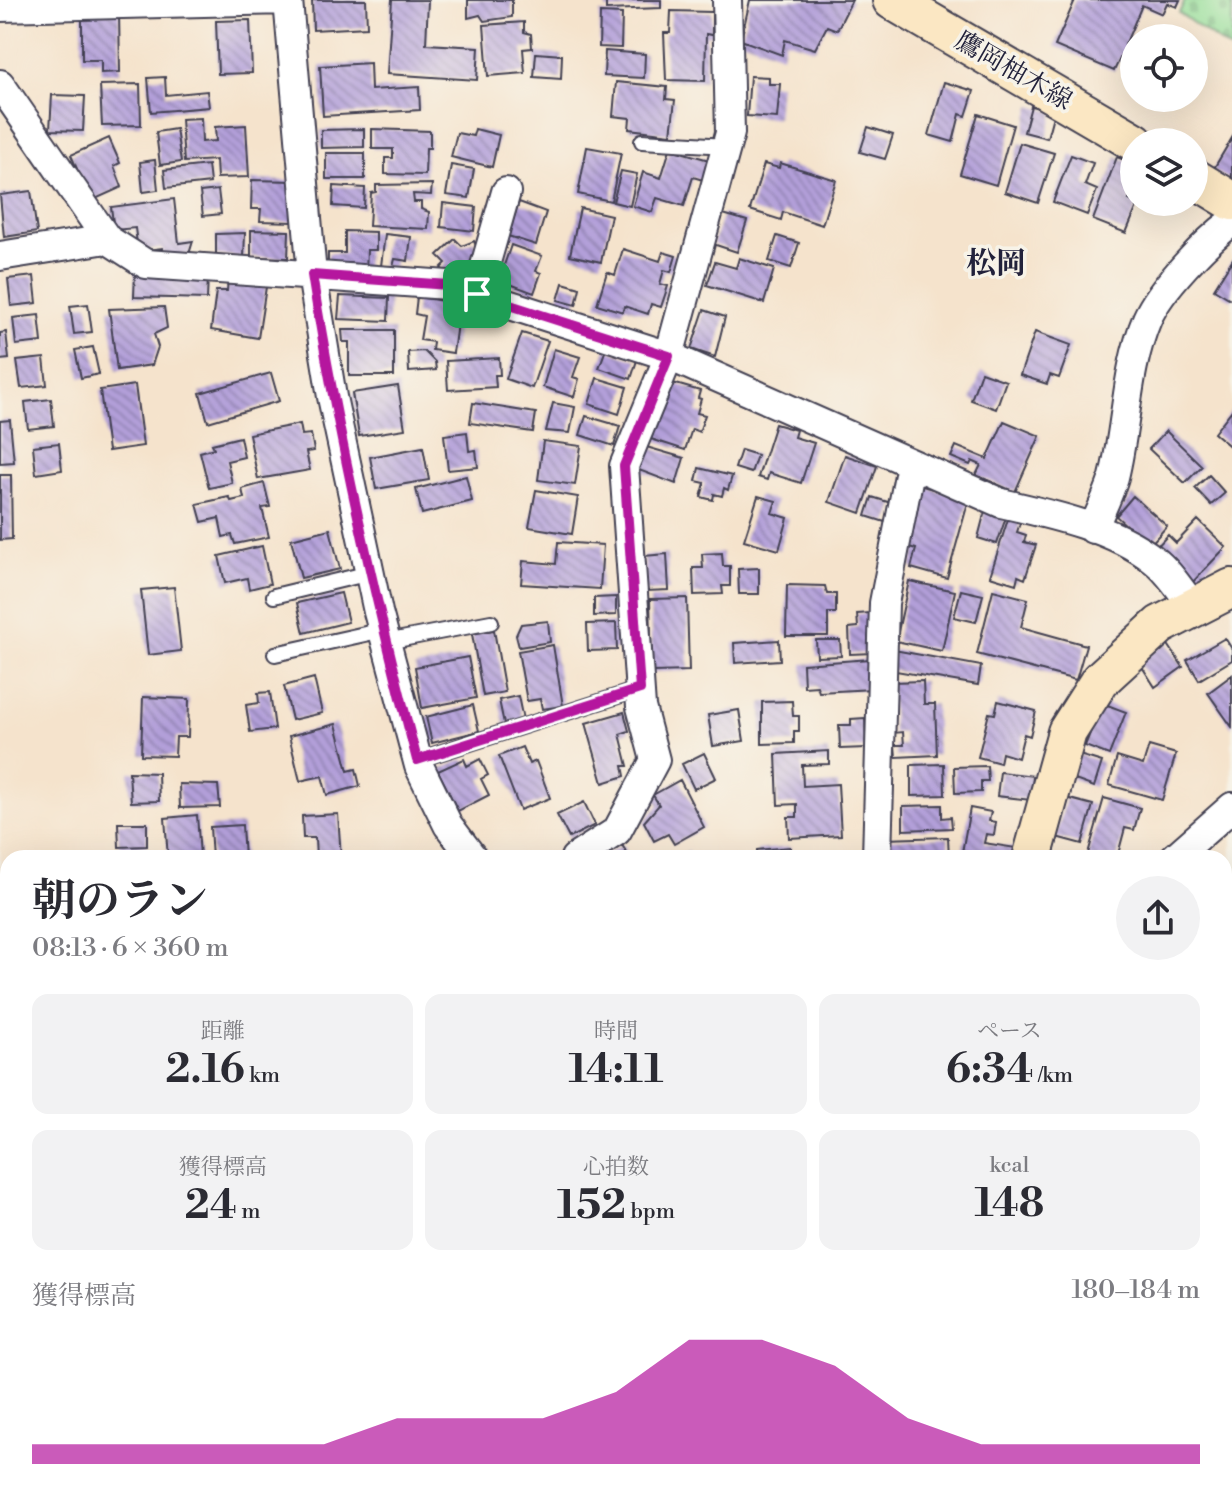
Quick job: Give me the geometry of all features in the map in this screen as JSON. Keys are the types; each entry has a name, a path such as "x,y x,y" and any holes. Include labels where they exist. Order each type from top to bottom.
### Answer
{"main road":[{"name":"鷹岡柚木線","path":"892,0 1120,133"},
{"path":"1208,186 1232,201"},
{"path":"1034,850 1067,732 1100,680 1160,625 1232,588"}],"street":[{"path":"0,7 288,0 312,275 332,397 384,636 417,760 448,825 467,850"},
{"path":"587,850 617,831 655,760 641,707 624,466 669,356 730,133 727,0"},
{"path":"0,84 107,239 146,264 448,285 669,356 1001,503 1047,513 1093,529 1155,560 1195,608"},
{"path":"477,294 506,192"},
{"path":"1093,529 1113,479 1137,349 1148,317 1167,288 1216,234 1232,222"},
{"path":"0,256 107,239"},
{"path":"877,850 884,603 911,465"},
{"path":"1183,850 1232,807"}],"lane":[{"path":"642,141 727,146"},
{"path":"274,596 370,573"},
{"path":"275,654 491,622"},
{"path":"417,760 640,689"}],"green space":[{"path":"1185,0 1232,0 1232,51 1208,34 1208,24 1194,24 1179,13"}],"building":[{"path":"312,0 366,0 367,27 313,30"},
{"path":"392,0 428,0 426,44 479,47 477,80 387,74"},
{"path":"468,0 512,0 512,17 484,21 480,15 468,18"},
{"path":"606,0 661,0 661,8 606,10"},
{"path":"750,0 852,0 837,30 827,26 815,49 785,40 782,55 741,40"},
{"path":"1075,0 1180,0 1177,7 1167,3 1162,14 1142,5 1134,24 1120,24 1120,58 1114,71 1055,46"},
{"path":"671,11 712,12 712,35 706,34 705,81 666,80 664,33 670,33"},
{"path":"119,12 120,72 101,73 101,60 82,60 82,13"},
{"path":"600,13 622,14 621,48 599,47"},
{"path":"250,20 252,73 218,74 216,21"},
{"path":"524,22 524,32 531,34 532,48 523,49 525,73 488,76 484,25"},
{"path":"605,51 645,54 644,78 604,76"},
{"path":"536,53 562,55 561,79 534,77"},
{"path":"370,63 371,90 419,87 420,110 323,116 320,66"},
{"path":"750,76 769,77 769,84 780,84 777,118 747,116"},
{"path":"165,77 166,95 207,91 209,107 151,112 148,78"},
{"path":"616,82 667,87 666,99 675,100 671,134 629,129 630,118 613,116"},
{"path":"944,82 974,91 966,116 960,114 953,142 929,135"},
{"path":"140,84 141,125 102,126 100,85"},
{"path":"52,95 85,96 83,131 50,130"},
{"path":"1031,106 1054,112 1047,138 1024,132"},
{"path":"978,114 1013,125 996,185 960,174"},
{"path":"201,118 202,142 216,141 215,127 246,125 249,177 217,178 216,160 184,162 181,119"},
{"path":"868,127 893,135 885,159 860,152"},
{"path":"176,129 181,162 160,165 156,132"},
{"path":"364,129 364,147 321,148 321,130"},
{"path":"372,129 430,131 425,175 385,174 385,158 393,158 393,149 372,149"},
{"path":"475,129 499,135 492,167 451,157 457,133 473,136"},
{"path":"109,138 120,163 114,166 122,187 91,201 71,155"},
{"path":"1232,138 1232,181 1213,170"},
{"path":"1020,143 1054,153 1038,203 1005,192"},
{"path":"587,147 621,153 611,201 578,194"},
{"path":"670,149 709,160 703,180 693,177 684,206 657,198 652,212 633,206 643,172 661,178"},
{"path":"326,153 365,153 365,179 326,179"},
{"path":"1071,155 1093,163 1085,185 1097,190 1087,215 1053,202"},
{"path":"1117,157 1120,158 1120,216 1133,216 1126,233 1093,220"},
{"path":"155,160 158,190 143,192 140,162"},
{"path":"780,163 836,180 822,225 783,212 781,220 750,210 764,164 779,168"},
{"path":"208,165 210,183 166,188 164,170"},
{"path":"451,165 474,169 469,198 446,195"},
{"path":"621,171 637,174 630,206 613,202"},
{"path":"252,180 294,181 293,222 260,221 261,209 251,209"},
{"path":"432,184 431,195 413,194 414,202 421,202 421,209 429,212 428,229 369,226 371,193 376,192 376,185"},
{"path":"334,186 365,188 364,208 333,206"},
{"path":"218,190 221,214 203,216 200,192"},
{"path":"31,191 37,232 4,237 0,195"},
{"path":"174,199 179,243 193,241 189,254 163,257 162,248 138,251 135,228 114,230 111,207"},
{"path":"519,202 546,212 536,245 508,236"},
{"path":"443,203 476,207 474,231 441,227"},
{"path":"580,208 611,215 601,262 570,255"},
{"path":"723,214 747,221 737,252 713,244"},
{"path":"251,230 289,231 288,258 251,257"},
{"path":"345,231 376,232 376,250 367,250 366,271 328,270 328,253 345,253"},
{"path":"245,233 244,257 216,255 216,234"},
{"path":"385,234 411,237 408,261 395,259 393,267 381,266"},
{"path":"777,236 799,243 791,268 769,261"},
{"path":"455,239 462,246 474,241 477,249 475,262 458,272 455,267 445,272 441,268 446,263 438,255"},
{"path":"511,245 542,256 536,271 541,273 534,293 499,280"},
{"path":"623,249 660,261 663,252 676,256 671,272 664,270 660,284 668,286 661,307 651,304 648,314 624,306 623,312 597,304 607,272 615,275"},
{"path":"739,258 774,269 764,303 707,285 715,262 736,268"},
{"path":"1232,260 1232,300 1214,289"},
{"path":"135,272 208,275 207,299 134,297"},
{"path":"34,276 37,303 11,306 8,279"},
{"path":"228,278 252,280 253,286 266,287 258,338 211,330 216,291 227,291"},
{"path":"563,283 580,288 576,305 558,300"},
{"path":"340,296 389,298 388,321 338,319"},
{"path":"417,297 464,304 462,316 458,316 453,353 432,350 433,342 420,340 424,316 415,314"},
{"path":"88,304 92,332 74,334 70,306"},
{"path":"164,307 167,328 154,334 158,347 152,365 117,370 109,309"},
{"path":"704,310 725,317 715,357 691,349"},
{"path":"39,315 42,342 16,345 13,318"},
{"path":"342,330 394,330 394,376 349,376 349,342 343,342"},
{"path":"6,332 9,359 0,360 0,333"},
{"path":"1035,332 1071,345 1059,378 1050,375 1047,384 1020,375"},
{"path":"522,333 548,341 532,388 506,379"},
{"path":"93,347 99,374 81,378 75,350"},
{"path":"554,349 580,357 573,377 579,379 574,397 543,387"},
{"path":"606,349 637,360 631,379 599,368"},
{"path":"424,351 435,362 436,370 409,372 408,352"},
{"path":"44,358 47,385 21,388 17,361"},
{"path":"499,358 500,375 495,375 496,387 448,390 446,361"},
{"path":"981,372 1006,381 996,409 971,400"},
{"path":"271,373 279,401 208,422 200,393"},
{"path":"597,378 627,387 619,414 589,404"},
{"path":"669,382 700,391 697,413 705,415 699,432 692,429 685,450 651,439"},
{"path":"135,385 143,446 108,451 100,390"},
{"path":"398,386 405,429 359,436 352,393"},
{"path":"51,399 54,426 28,429 25,402"},
{"path":"473,403 536,413 533,432 470,423"},
{"path":"553,403 575,407 570,433 546,431"},
{"path":"1232,410 1232,448 1214,433"},
{"path":"586,416 620,426 614,446 580,435"},
{"path":"10,420 14,462 0,463 0,421"},
{"path":"1004,421 1040,436 1015,492 976,475 981,465 972,461 970,465 951,457 956,446 987,459"},
{"path":"300,424 302,435 311,434 314,451 306,452 310,470 258,479 249,434"},
{"path":"775,424 796,430 794,437 814,443 801,483 769,473 767,480 758,477"},
{"path":"1166,431 1202,466 1185,483 1149,449"},
{"path":"467,432 469,451 476,450 478,467 448,470 444,435"},
{"path":"240,437 244,457 227,461 232,483 209,488 200,452 214,448 212,444"},
{"path":"543,441 581,446 575,485 538,480"},
{"path":"59,443 62,470 36,474 33,446"},
{"path":"643,446 684,458 676,484 636,469"},
{"path":"423,447 429,480 376,489 370,457"},
{"path":"741,450 757,455 751,473 735,468"},
{"path":"845,455 877,466 861,513 829,502"},
{"path":"699,468 732,476 728,490 724,488 722,496 714,494 713,500 701,497 705,483 696,481"},
{"path":"0,475 11,475 12,539 0,540"},
{"path":"1209,475 1225,493 1211,505 1195,488"},
{"path":"466,476 472,501 422,514 416,489"},
{"path":"264,483 270,507 262,508 269,537 235,544 232,535 223,537 219,518 202,522 197,504 229,497 231,501 244,498 242,489"},
{"path":"922,486 969,499 947,578 911,568 916,549 909,547 911,538 908,537"},
{"path":"536,490 578,497 572,534 529,527"},
{"path":"758,496 776,501 772,513 788,518 779,550 744,540"},
{"path":"1133,496 1167,526 1149,546 1116,516"},
{"path":"872,497 894,504 888,523 866,516"},
{"path":"986,507 1007,514 997,544 978,538"},
{"path":"1009,516 1021,520 1017,532 1026,535 1024,542 1036,545 1025,579 1018,576 1016,584 990,576"},
{"path":"1198,520 1226,547 1189,586 1153,551 1168,535 1176,543"},
{"path":"330,529 340,569 301,578 291,539"},
{"path":"558,542 603,545 600,589 521,584 523,561 556,564"},
{"path":"262,546 270,584 249,589 247,578 225,583 219,556"},
{"path":"722,553 723,566 730,566 730,586 722,586 723,594 694,595 693,568 703,568 702,554"},
{"path":"667,554 669,590 646,591 644,556"},
{"path":"759,568 759,594 739,594 738,569"},
{"path":"909,581 955,591 942,651 896,641"},
{"path":"787,585 825,586 827,594 836,594 836,613 828,613 828,636 786,636"},
{"path":"174,587 181,651 148,655 141,590"},
{"path":"961,590 983,595 976,622 954,617"},
{"path":"993,590 1028,599 1021,627 1086,645 1076,680 977,654"},
{"path":"341,593 348,622 304,633 297,603"},
{"path":"616,597 616,615 594,616 594,598"},
{"path":"687,598 689,671 652,672 650,599"},
{"path":"871,613 873,653 850,654 849,628 858,627 857,614"},
{"path":"548,621 550,642 519,647 516,635 521,624"},
{"path":"616,623 617,650 588,651 587,624"},
{"path":"494,630 505,692 483,696 472,634"},
{"path":"1225,638 1232,649 1232,660 1199,680 1187,660"},
{"path":"779,640 780,660 735,663 734,643"},
{"path":"816,640 840,640 841,656 817,657"},
{"path":"1167,643 1183,667 1155,687 1139,662"},
{"path":"553,645 563,706 542,709 540,699 527,701 518,651"},
{"path":"894,650 981,666 978,685 890,670"},
{"path":"468,657 476,698 422,708 415,667"},
{"path":"870,659 872,689 819,692 817,686 804,687 803,664"},
{"path":"1232,675 1232,727 1208,693"},
{"path":"314,678 322,713 292,720 284,686"},
{"path":"923,681 924,704 935,704 937,755 896,757 895,745 904,745 903,732 893,733 891,682"},
{"path":"270,692 275,729 250,732 246,705 259,703 258,693"},
{"path":"518,696 523,720 504,724 499,700"},
{"path":"143,697 189,699 188,737 176,737 175,756 141,755"},
{"path":"792,701 793,716 799,716 799,731 794,731 794,743 762,744 762,702"},
{"path":"998,701 1036,711 1030,736 1024,734 1018,758 1002,753 1000,763 978,757 989,713 995,714"},
{"path":"1102,703 1126,712 1109,755 1085,746"},
{"path":"473,705 479,731 432,743 426,717"},
{"path":"739,710 744,741 713,746 708,715"},
{"path":"624,712 629,731 620,734 628,766 623,766 625,776 603,783 586,723"},
{"path":"865,718 866,748 840,749 839,725 851,725 851,719"},
{"path":"336,724 348,771 356,769 360,786 327,795 322,776 300,781 289,736"},
{"path":"1149,746 1176,754 1162,800 1109,785 1117,757 1143,765"},
{"path":"522,747 529,764 536,761 550,798 520,810 499,756"},
{"path":"829,751 829,764 802,765 803,786 838,784 841,835 789,838 788,817 797,817 797,804 778,805 776,754"},
{"path":"704,753 716,778 694,789 682,764"},
{"path":"1079,755 1102,762 1094,787 1072,779"},
{"path":"464,759 467,766 480,759 488,775 481,779 489,795 458,811 438,771"},
{"path":"944,764 945,795 911,796 911,765"},
{"path":"987,766 988,781 981,781 981,792 955,793 954,767"},
{"path":"129,772 158,773 159,801 131,802"},
{"path":"1000,772 1033,776 1031,800 997,796"},
{"path":"680,780 704,827 674,844 668,834 654,841 644,822 659,805 653,795"},
{"path":"179,784 218,785 220,807 180,808"},
{"path":"1066,798 1093,805 1082,844 1056,837"},
{"path":"1104,798 1140,808 1134,830 1125,828 1119,850 1089,850"},
{"path":"584,802 595,825 569,838 557,815"},
{"path":"942,805 942,818 951,817 952,828 903,830 903,806"},
{"path":"970,808 991,812 989,821 996,822 994,835 986,834 984,843 1016,848 1016,850 962,850"},
{"path":"338,814 340,850 316,850 315,838 303,838 302,816"},
{"path":"197,815 200,850 167,850 165,818"},
{"path":"118,823 147,823 147,846 119,847"},
{"path":"242,825 244,850 211,850 210,827"},
{"path":"948,837 949,850 885,850 885,839"},
{"path":"790,847 791,850 757,850"}],"district":[{"name":"松岡","path":"996,263"}],"route":[{"path":"312,275 448,285 477,294 669,356 624,466 640,689 417,760 378,612 332,397 312,275"}]}
